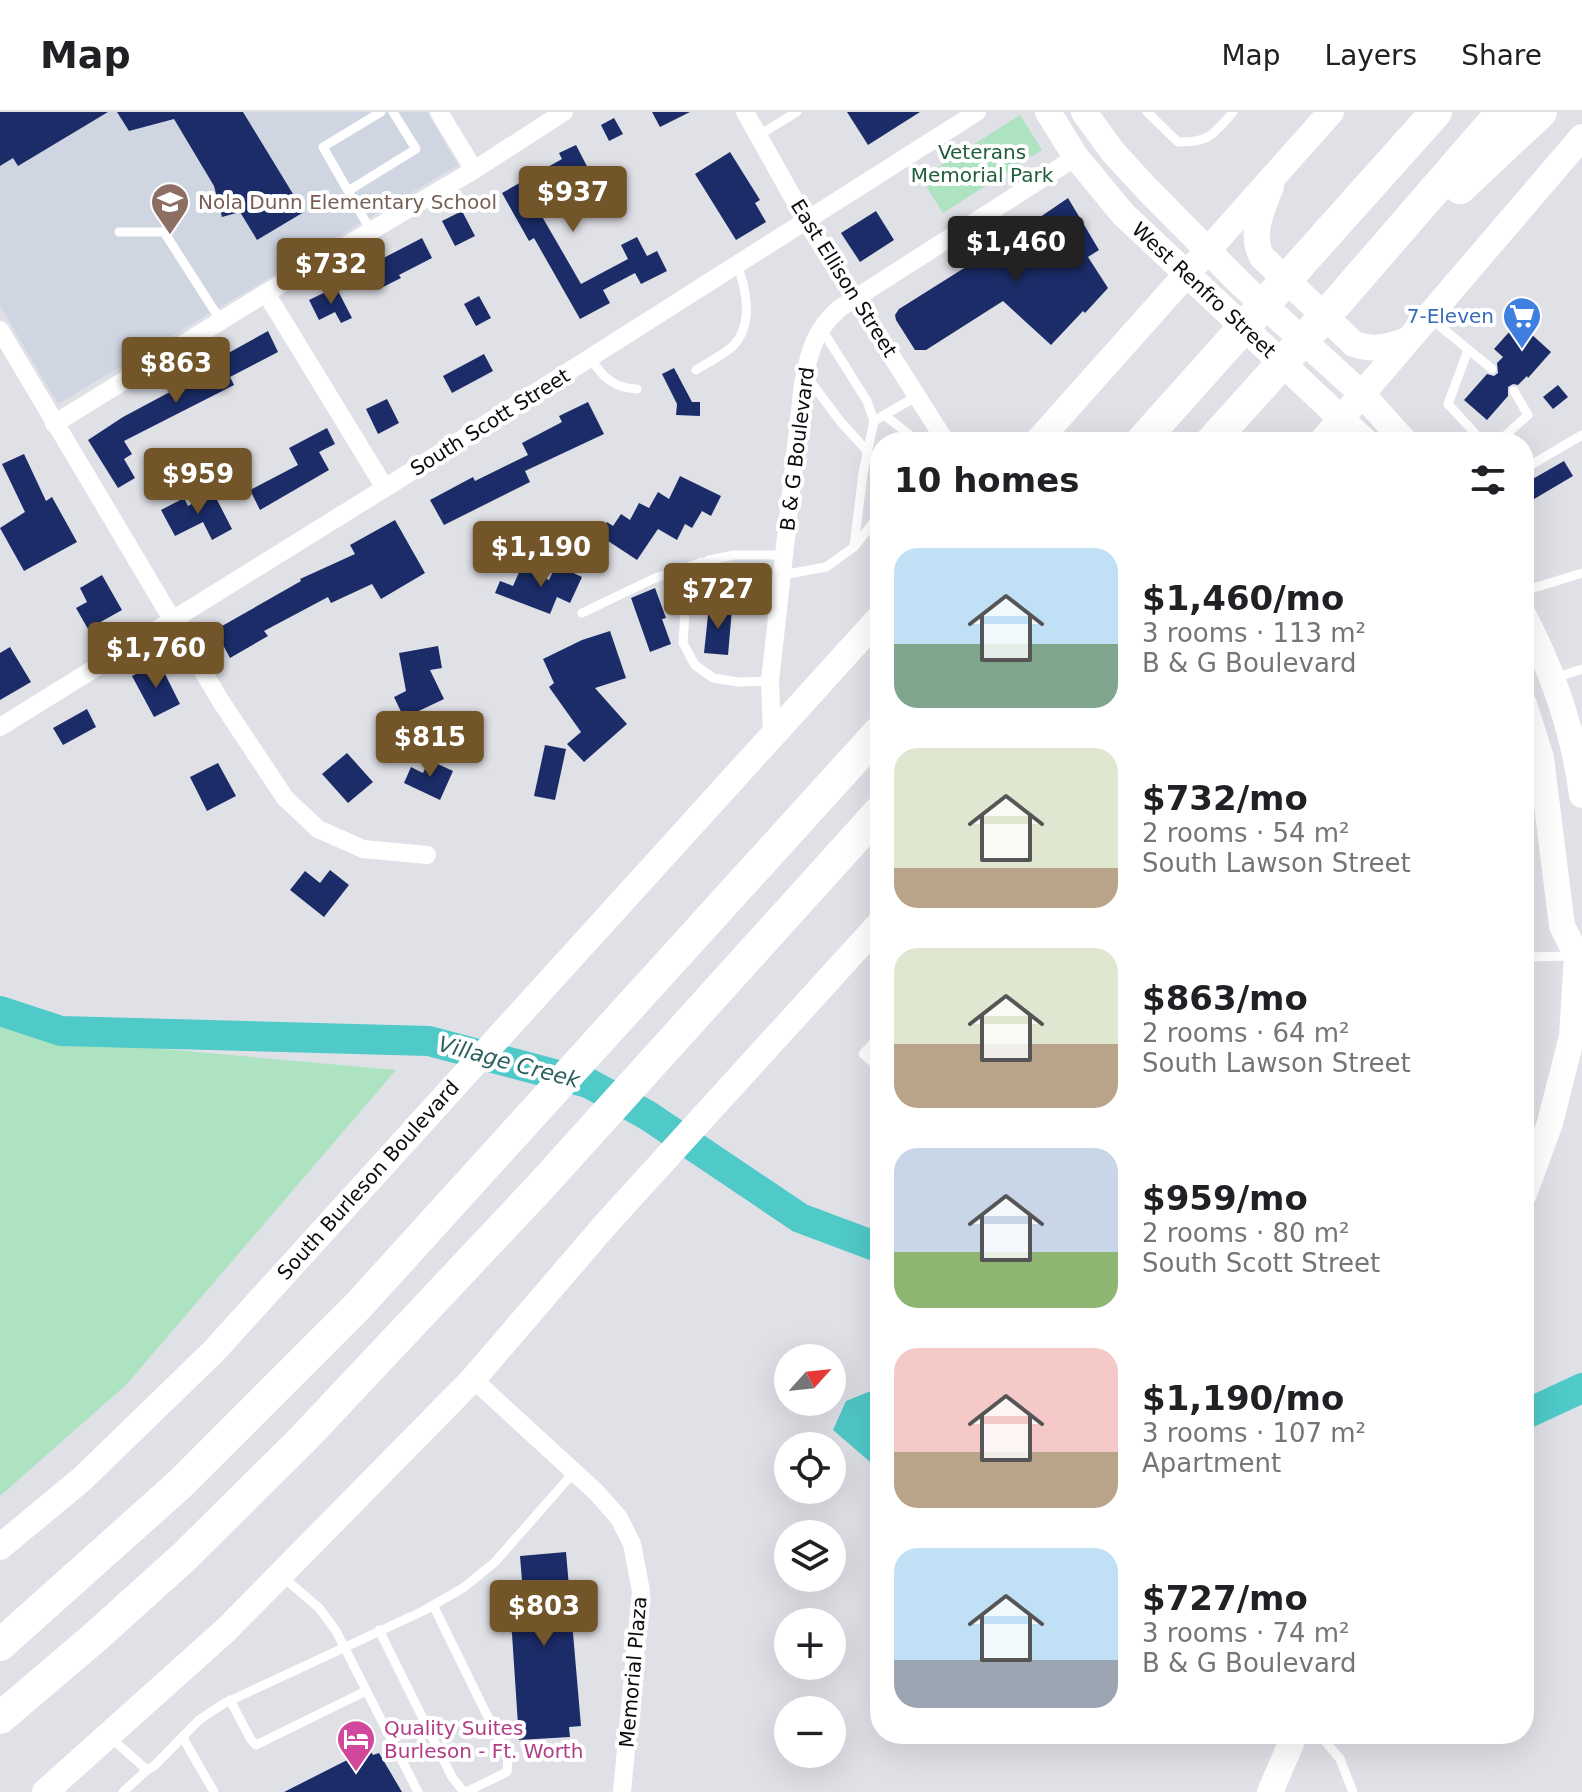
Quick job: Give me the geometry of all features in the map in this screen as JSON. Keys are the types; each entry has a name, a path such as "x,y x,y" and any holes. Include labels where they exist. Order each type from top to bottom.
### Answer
{"highway":[{"path":"1150,432 1436,112"},
{"path":"1220,432 1502,112"},
{"path":"1340,299 1541,112"},
{"path":"0,1645 97,1561 253,1414 358,1306 870,742"},
{"path":"0,1718 174,1566 294,1449 542,1185 870,822"}],"main road":[{"name":"West Renfro Street","path":"1048,112 1076,157 1123,214 1355,432"},
{"name":"West Renfro Street","path":"1084,112 1113,152 1242,285 1363,395 1396,432"},
{"path":"1046,432 1331,112"},
{"path":"1331,432 1582,137"},
{"path":"1275,175 1256,230 1262,257 1354,344 1368,349 1385,348 1408,340"},
{"name":"South Burleson Boulevard","path":"0,1547 82,1479 214,1351 870,628"},
{"path":"1534,638 1571,735 1582,795"},
{"path":"1534,676 1541,682 1552,679"},
{"path":"1534,737 1541,758 1562,926 1581,955 1572,1036 1550,1123 1534,1167"},
{"path":"45,1792 227,1629 473,1379 606,1224 870,934"},
{"path":"1270,1792 1291,1744"}],"street":[{"path":"439,112 474,170"},
{"path":"54,424 474,170 564,112"},
{"name":"East Ellison Street","path":"745,112 806,221 940,432"},
{"name":"South Scott Street","path":"0,727 385,488 977,112"},
{"name":"B & G Boulevard","path":"772,736 770,681 810,347 830,317 855,299 1076,157"},
{"path":"266,293 385,488"},
{"path":"0,330 220,700 285,798 318,829 363,849 427,855"},
{"name":"Memorial Plaza","path":"473,1379 619,1518 632,1544 641,1591 622,1792"}],"lane":[{"path":"371,231 323,147 381,112"},
{"path":"348,191 416,149 393,112"},
{"path":"759,135 797,112"},
{"path":"1147,112 1178,142 1197,142 1213,135 1233,112"},
{"path":"119,232 164,232 221,321"},
{"path":"696,370 735,343 740,334 747,302 737,264"},
{"path":"1428,317 1492,369"},
{"path":"821,328 867,401 874,421 872,432"},
{"path":"1468,350 1448,404 1474,432"},
{"path":"590,358 610,383 620,388 637,389"},
{"path":"805,374 868,452"},
{"path":"1509,432 1528,415 1514,391"},
{"path":"874,421 918,396"},
{"path":"884,415 906,432"},
{"path":"1534,463 1582,435"},
{"path":"854,547 870,442"},
{"path":"782,575 826,567 854,547 870,527"},
{"path":"582,613 653,579 709,560 734,555 784,555"},
{"path":"709,560 694,573 686,595 683,643 695,665 713,678 738,682 770,681"},
{"path":"1534,588 1582,573"},
{"path":"1552,679 1582,669"},
{"path":"1534,957 1581,955"},
{"path":"123,1792 154,1766 199,1720 230,1700 463,1588 495,1562 574,1472"},
{"path":"280,1574 319,1608 343,1646 418,1792"},
{"path":"379,1630 452,1777 465,1792 507,1772 508,1758 433,1605"},
{"path":"230,1700 256,1745 366,1691"},
{"path":"108,1735 147,1770"},
{"path":"183,1738 214,1792"},
{"path":"1327,1744 1340,1759 1353,1792"}],"shaded area":[{"name":"Nola Dunn Elementary School","path":"0,112 427,112 458,165 58,404 0,306"}],"green space":[{"name":"Veterans Memorial Park","path":"1020,115 1042,150 943,213 921,178"},
{"path":"0,1019 53,1039 396,1070 126,1385 0,1496"}],"water":[{"path":"870,1391 870,1462 846,1441 846,1432 833,1430 839,1416 846,1416 846,1401"}],"building":[{"path":"0,112 108,112 18,166 13,158 0,166"},
{"path":"117,112 243,112 304,212 257,240 240,212 222,217 214,186 174,119 129,131"},
{"path":"652,112 690,112 660,127"},
{"path":"847,112 920,112 868,145"},
{"path":"614,118 623,134 609,141 601,125"},
{"path":"576,145 592,176 557,194 561,202 540,213 581,284 628,259 621,245 637,237 647,256 657,251 667,271 641,284 635,273 603,290 610,303 580,319 534,238 529,241 502,193 562,159 559,153"},
{"path":"730,152 760,200 755,203 766,222 736,240 695,174"},
{"path":"1068,198 1099,250 1088,257 1108,288 1085,313 1083,311 1051,345 1003,301 926,350 915,350 896,320 899,309 977,260 979,263 991,256 1019,263 1005,241"},
{"path":"462,211 475,236 455,246 442,221"},
{"path":"876,211 894,240 860,262 841,233"},
{"path":"422,238 432,258 379,289 368,266"},
{"path":"336,287 352,318 341,323 335,312 319,320 309,300"},
{"path":"479,296 491,318 476,326 464,304"},
{"path":"1518,322 1551,352 1528,378 1508,387 1508,396 1487,420 1464,400 1487,374 1494,376 1498,373 1497,363 1503,357 1494,349"},
{"path":"268,331 278,352 230,377 234,385 124,441 132,454 124,459 135,478 118,488 88,440 123,417 196,378 194,372"},
{"path":"484,354 493,371 452,393 443,376"},
{"path":"674,368 692,402 700,402 700,416 676,415 677,404 662,374"},
{"path":"1558,385 1568,397 1553,409 1543,397"},
{"path":"387,399 399,423 378,434 366,409"},
{"path":"588,402 604,434 525,471 530,482 444,525 430,500 473,477 475,481 528,455 522,443 562,422 559,416"},
{"path":"327,428 335,444 319,452 329,470 260,510 250,490 298,465 289,448"},
{"path":"24,454 46,501 52,497 77,542 24,571 0,528 25,512 2,464"},
{"path":"1564,461 1573,476 1534,499 1534,478"},
{"path":"680,476 721,496 711,516 702,511 692,528 685,524 677,540 658,529 637,560 599,535 607,522 613,526 621,514 630,520 639,503 649,508 658,492 669,499"},
{"path":"213,492 232,529 212,540 203,522 175,536 161,510 184,498 188,506"},
{"path":"395,520 425,573 381,599 372,584 331,603 328,597 264,631 268,636 230,658 215,630 300,579 355,554 350,545"},
{"path":"556,565 582,577 570,603 557,597 550,614 495,593 500,581 513,586 521,568 549,580"},
{"path":"102,575 122,610 88,629 76,608 87,602 80,588"},
{"path":"655,588 671,644 650,652 631,598"},
{"path":"709,606 732,609 728,655 704,653"},
{"path":"610,631 626,678 595,688 627,724 584,762 567,744 581,732 549,687 554,683 543,659 582,640"},
{"path":"438,646 442,668 430,670 444,699 404,718 394,697 406,691 399,653"},
{"path":"10,647 31,682 0,700 0,653"},
{"path":"159,662 180,704 154,717 132,676"},
{"path":"87,709 96,727 63,745 53,728"},
{"path":"545,745 566,749 555,800 534,796"},
{"path":"347,753 373,782 348,803 322,774"},
{"path":"429,760 453,771 440,800 404,783 411,767 423,773"},
{"path":"218,763 236,796 207,811 190,777"},
{"path":"330,870 349,885 324,917 290,890 305,871 320,883"},
{"path":"566,1552 581,1726 569,1727 570,1737 519,1740 512,1634 503,1584 522,1581 520,1556"},
{"name":"Quality Suites Burleson - Ft. Worth","path":"369,1749 373,1755 379,1753 402,1792 284,1792"}],"waterway":[{"name":"Village Creek","path":"0,1011 61,1031 429,1041 588,1083 647,1115 800,1218 870,1244"},
{"name":"Village Creek","path":"1534,1410 1582,1388"}],"place":[{"name":"Nola Dunn Elementary School","path":"170,236"},
{"name":"7-Eleven","path":"1522,350"},
{"name":"Quality Suites Burleson - Ft. Worth","path":"356,1773"}]}
